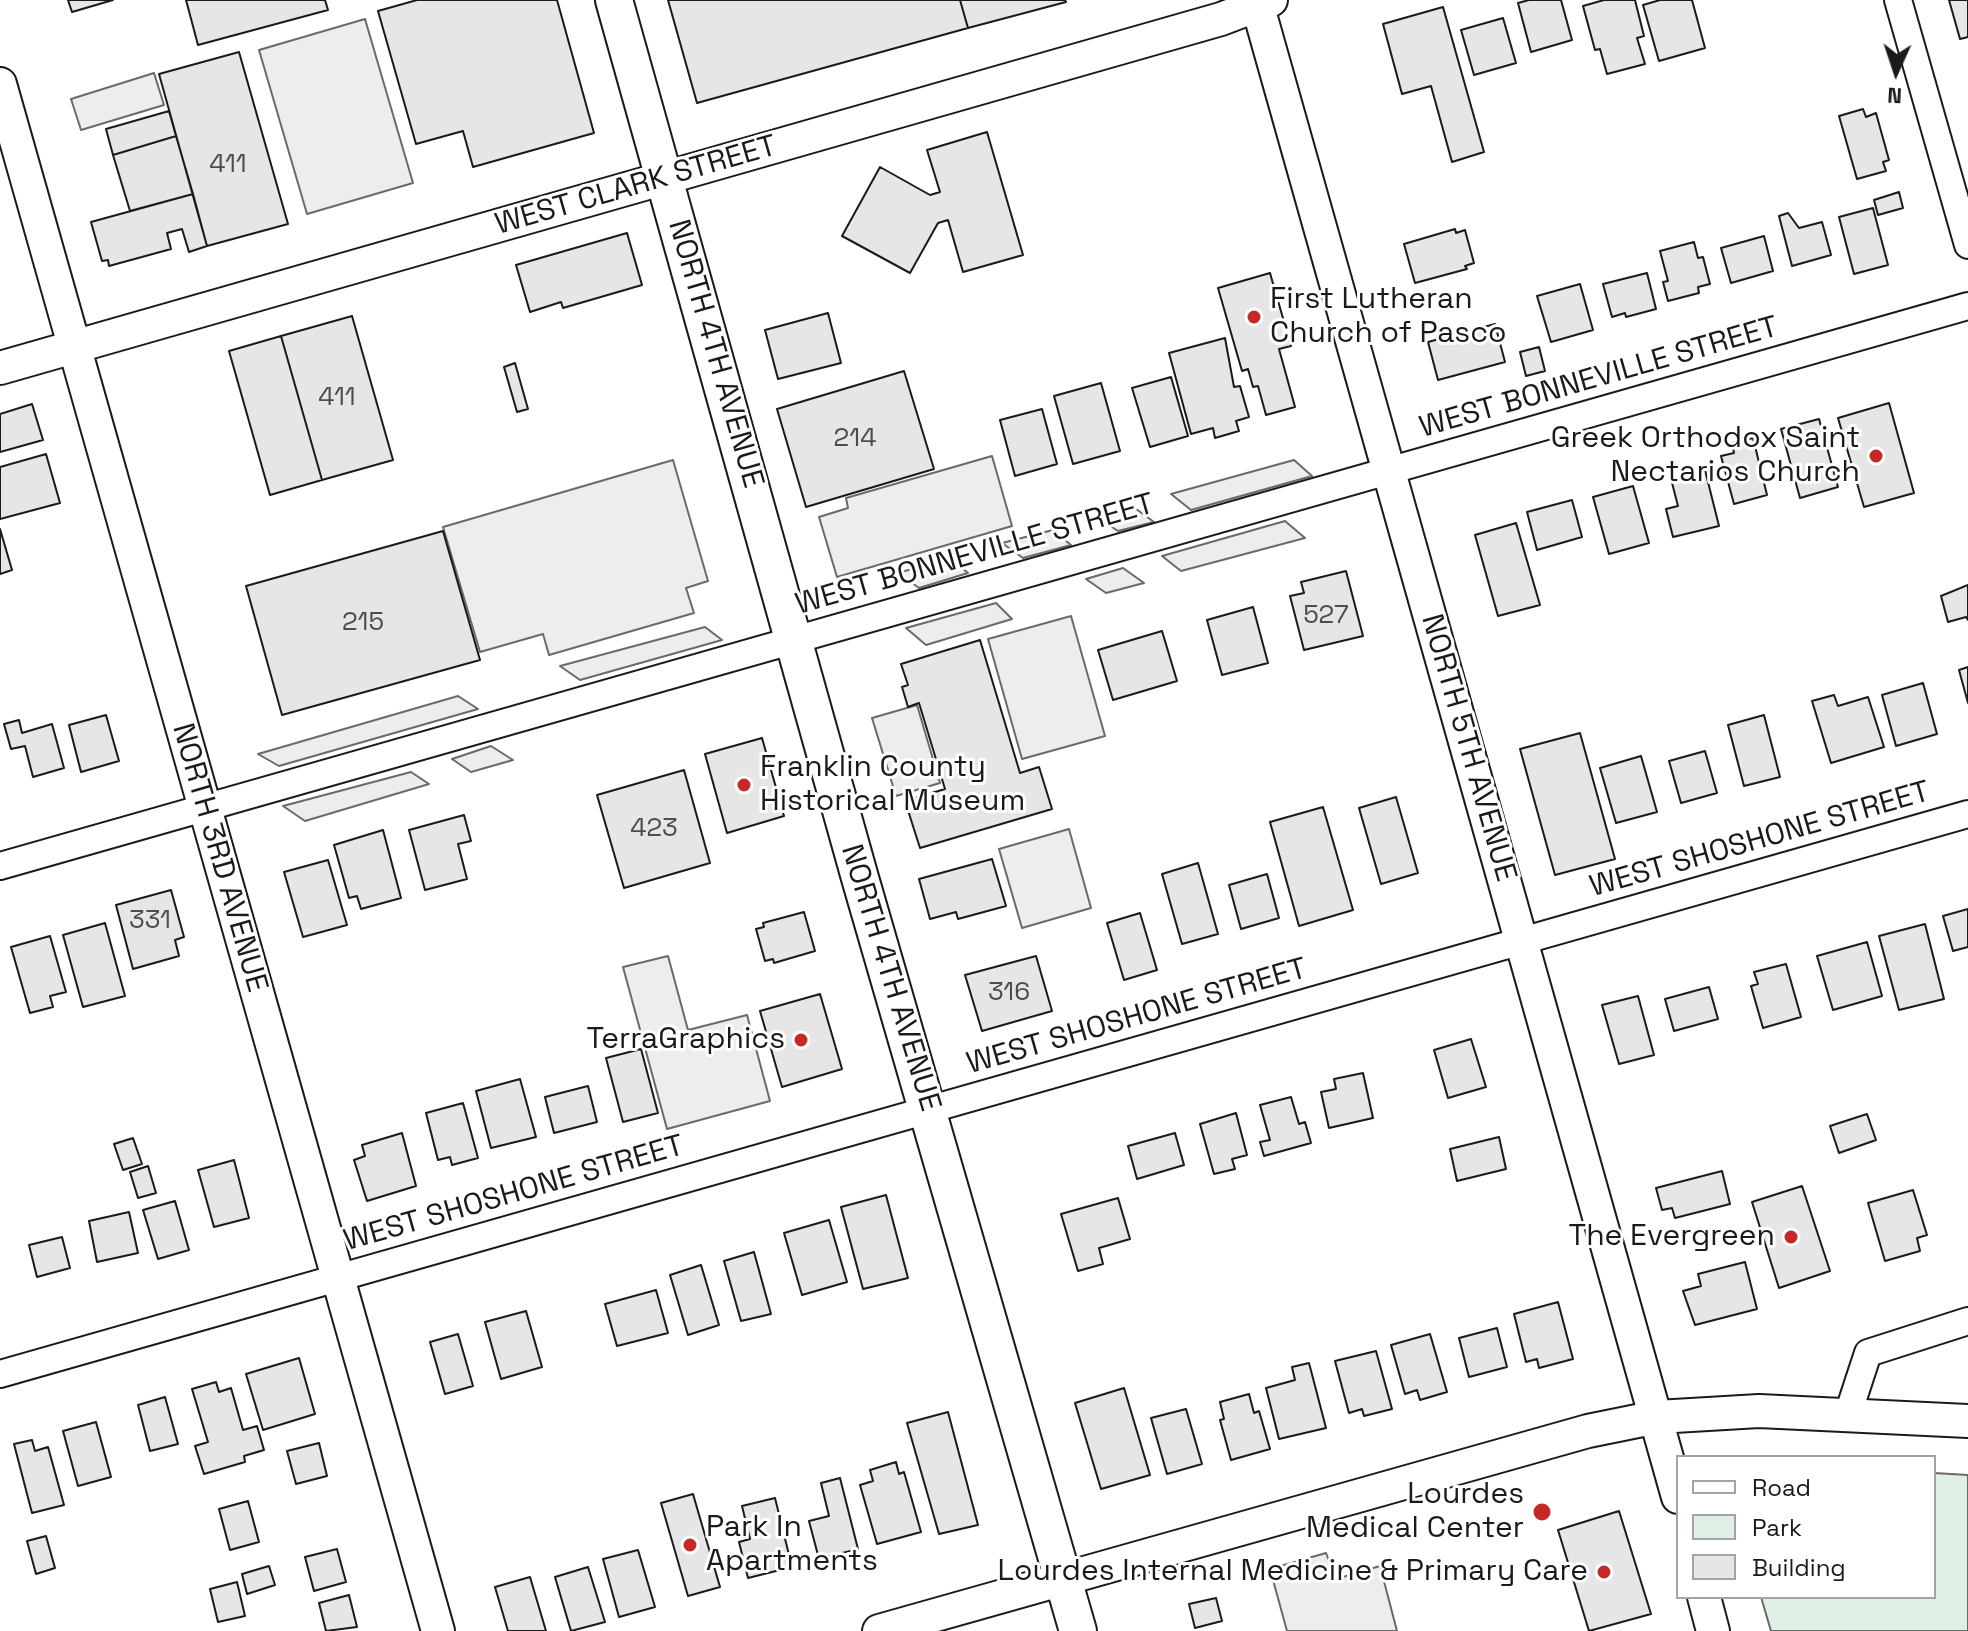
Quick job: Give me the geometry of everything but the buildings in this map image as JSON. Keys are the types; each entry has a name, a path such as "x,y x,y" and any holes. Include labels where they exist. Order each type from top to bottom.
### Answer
{"main road":[{"name":"NORTH 4TH AVENUE","path":"614,0 793,640 1078,1631"}],"street":[{"path":"1898,0 1968,245"},
{"name":"WEST CLARK STREET","path":"0,368 1221,19 1261,1"},
{"name":"NORTH 5TH AVENUE","path":"1261,1 1389,471 1676,1489"},
{"name":"NORTH 3RD AVENUE","path":"0,84 438,1631"},
{"name":"WEST BONNEVILLE STREET","path":"0,866 1968,306"},
{"name":"WEST SHOSHONE STREET","path":"0,1374 1968,814"},
{"path":"1848,1414 1868,1353 1968,1321"},
{"path":"879,1631 1588,1431 1657,1417 1759,1411 1968,1421"},
{"path":"1705,1599 1713,1631"}],"green space":[{"path":"1936,1473 1968,1475 1968,1631 1771,1631 1762,1599 1936,1599"}],"shaded area":[{"path":"365,19 413,183 307,214 259,50"},
{"path":"154,73 164,105 81,130 71,99"},
{"path":"992,456 1012,526 837,577 819,517 848,508 846,498"},
{"path":"673,460 708,581 686,588 694,613 549,655 543,634 480,652 443,527"},
{"path":"1294,460 1312,476 1191,510 1171,494"},
{"path":"1132,506 1154,522 1118,531 1095,516"},
{"path":"1285,521 1305,538 1181,571 1162,556"},
{"path":"1053,530 1071,545 1023,558 1002,543"},
{"path":"950,558 968,573 919,588 898,573"},
{"path":"1123,568 1144,583 1106,593 1086,579"},
{"path":"996,603 1012,619 926,645 906,628"},
{"path":"1071,616 1105,736 1022,759 988,639"},
{"path":"705,627 722,640 580,680 560,666"},
{"path":"458,696 478,709 279,766 258,754"},
{"path":"917,705 940,783 896,796 872,718"},
{"path":"491,746 513,760 471,772 452,759"},
{"path":"411,772 429,784 305,821 283,806"},
{"path":"1069,829 1091,908 1022,928 999,849"},
{"path":"668,956 688,1030 747,1015 770,1101 667,1129 623,967"},
{"path":"1326,1553 1336,1579 1380,1566 1397,1631 1287,1631 1270,1569"}],"place":[{"name":"First Lutheran Church of Pasco","path":"1254,317"},
{"name":"Greek Orthodox Saint Nectarios Church","path":"1876,456"},
{"name":"Franklin County Historical Museum","path":"744,785"},
{"name":"TerraGraphics","path":"801,1040"},
{"name":"The Evergreen","path":"1791,1237"},
{"name":"Lourdes Medical Center","path":"1542,1512"},
{"name":"Park In Apartments","path":"690,1545"},
{"name":"Lourdes Internal Medicine & Primary Care","path":"1604,1572"}]}
